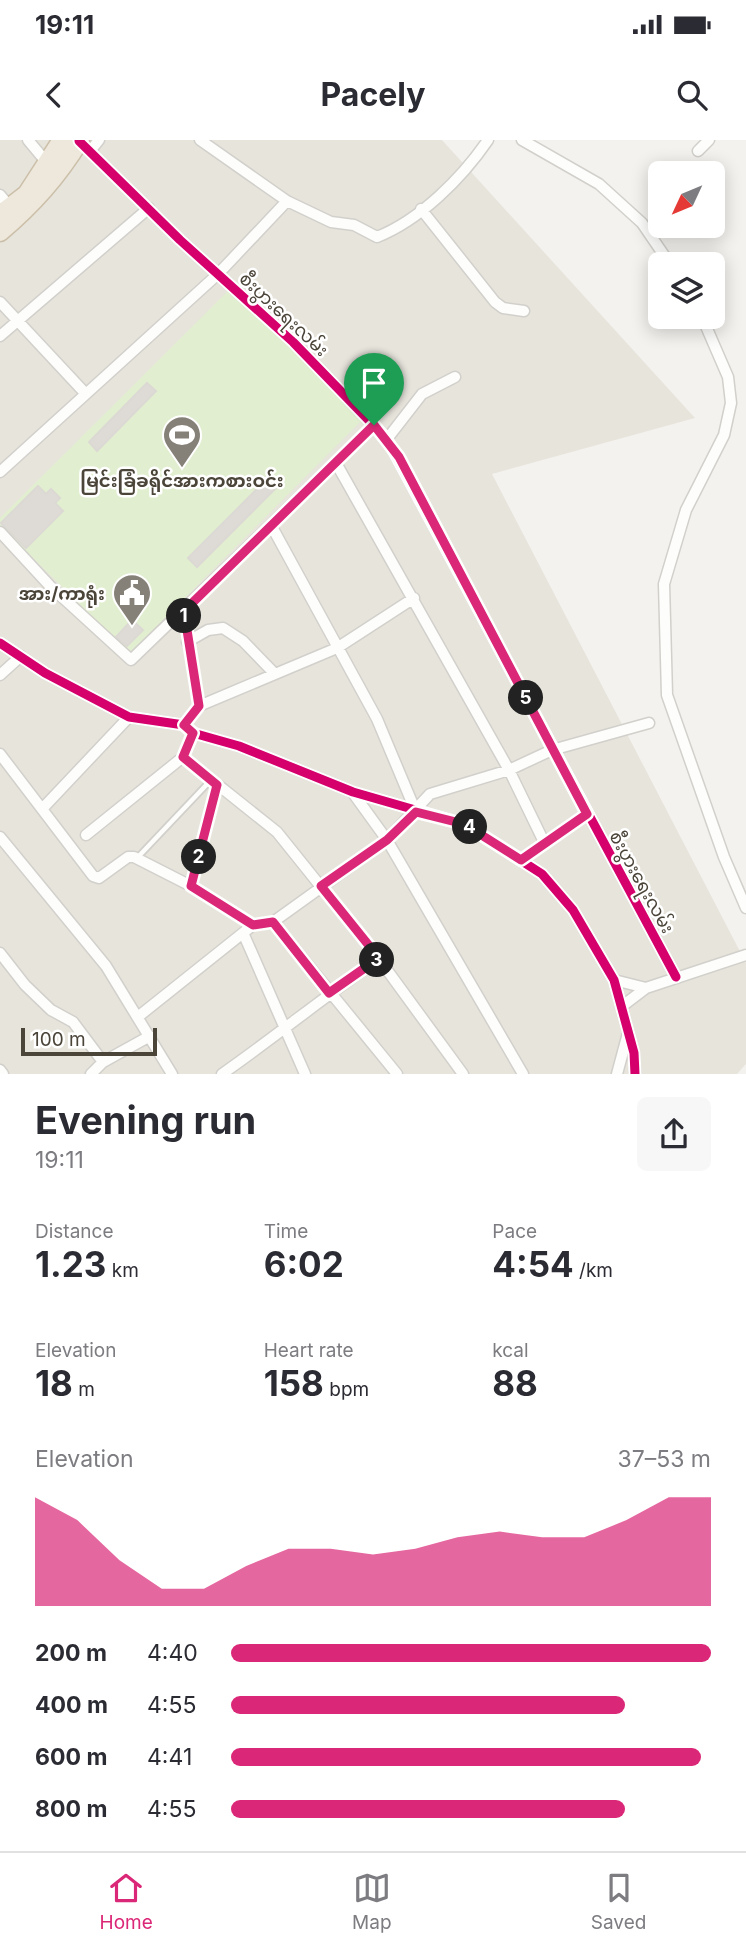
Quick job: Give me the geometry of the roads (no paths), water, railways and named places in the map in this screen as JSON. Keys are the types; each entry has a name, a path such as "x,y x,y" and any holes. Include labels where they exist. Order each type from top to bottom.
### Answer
{"highway":[{"path":"0,232 36,201 53,169 62,140"},
{"path":"3,206 27,194 83,144"}],"street":[{"path":"28,140 53,169"},
{"path":"83,144 99,140"},
{"path":"200,140 287,201 331,222 354,225 377,237 421,209 460,174 488,140"},
{"path":"522,140 598,184 642,223 662,252"},
{"path":"698,151 709,140"},
{"name":"စီးပွားရေးလမ်း","path":"83,144 293,342 387,439 676,977"},
{"path":"0,472 218,274 287,201"},
{"path":"0,336 149,208"},
{"path":"421,209 495,302 503,308 524,312"},
{"path":"0,302 85,393"},
{"path":"707,329 728,377 731,403 724,435 686,510 664,584 667,695 724,857 746,908"},
{"path":"387,439 422,394 455,377"},
{"path":"0,532 50,586 126,658 137,657 374,425"},
{"path":"337,463 509,770 544,842"},
{"path":"271,525 377,719 416,812"},
{"path":"184,725 199,706 337,648 414,598"},
{"path":"184,611 199,706"},
{"path":"187,642 208,630 223,628 243,641 274,673"},
{"path":"0,643 45,673 129,717 184,725 193,733 239,746 353,792 464,824 521,860 560,891 614,980 628,1032 635,1074"},
{"path":"0,675 21,656"},
{"path":"42,809 129,717"},
{"path":"139,1016 244,935 253,925 273,922 387,840 430,794 509,770 552,750 649,723"},
{"path":"86,835 183,757 193,733"},
{"path":"0,754 93,876 104,876 128,857 137,858 191,886 253,925"},
{"path":"183,757 277,832 379,958 463,1074"},
{"path":"191,886 214,782"},
{"path":"353,792 387,840 523,1074"},
{"path":"521,860 587,814"},
{"path":"0,837 106,966 172,1074"},
{"path":"273,922 397,1074"},
{"path":"244,935 305,1074"},
{"path":"0,953 25,985 51,1010 73,1022 103,1062"},
{"path":"621,1007 646,988 746,955"},
{"path":"222,1074 285,1031 329,993 379,958"},
{"path":"614,980 646,988"},
{"path":"617,1074 628,1032"},
{"path":"91,1074 103,1062 150,1036"}],"lane":[{"path":"137,858 214,782"}],"place":[{"name":"မြင်းခြံခရိုင်အားကစားဝင်း","path":"182,469"},
{"name":"အား/ကာရုံး","path":"132,627"}]}
